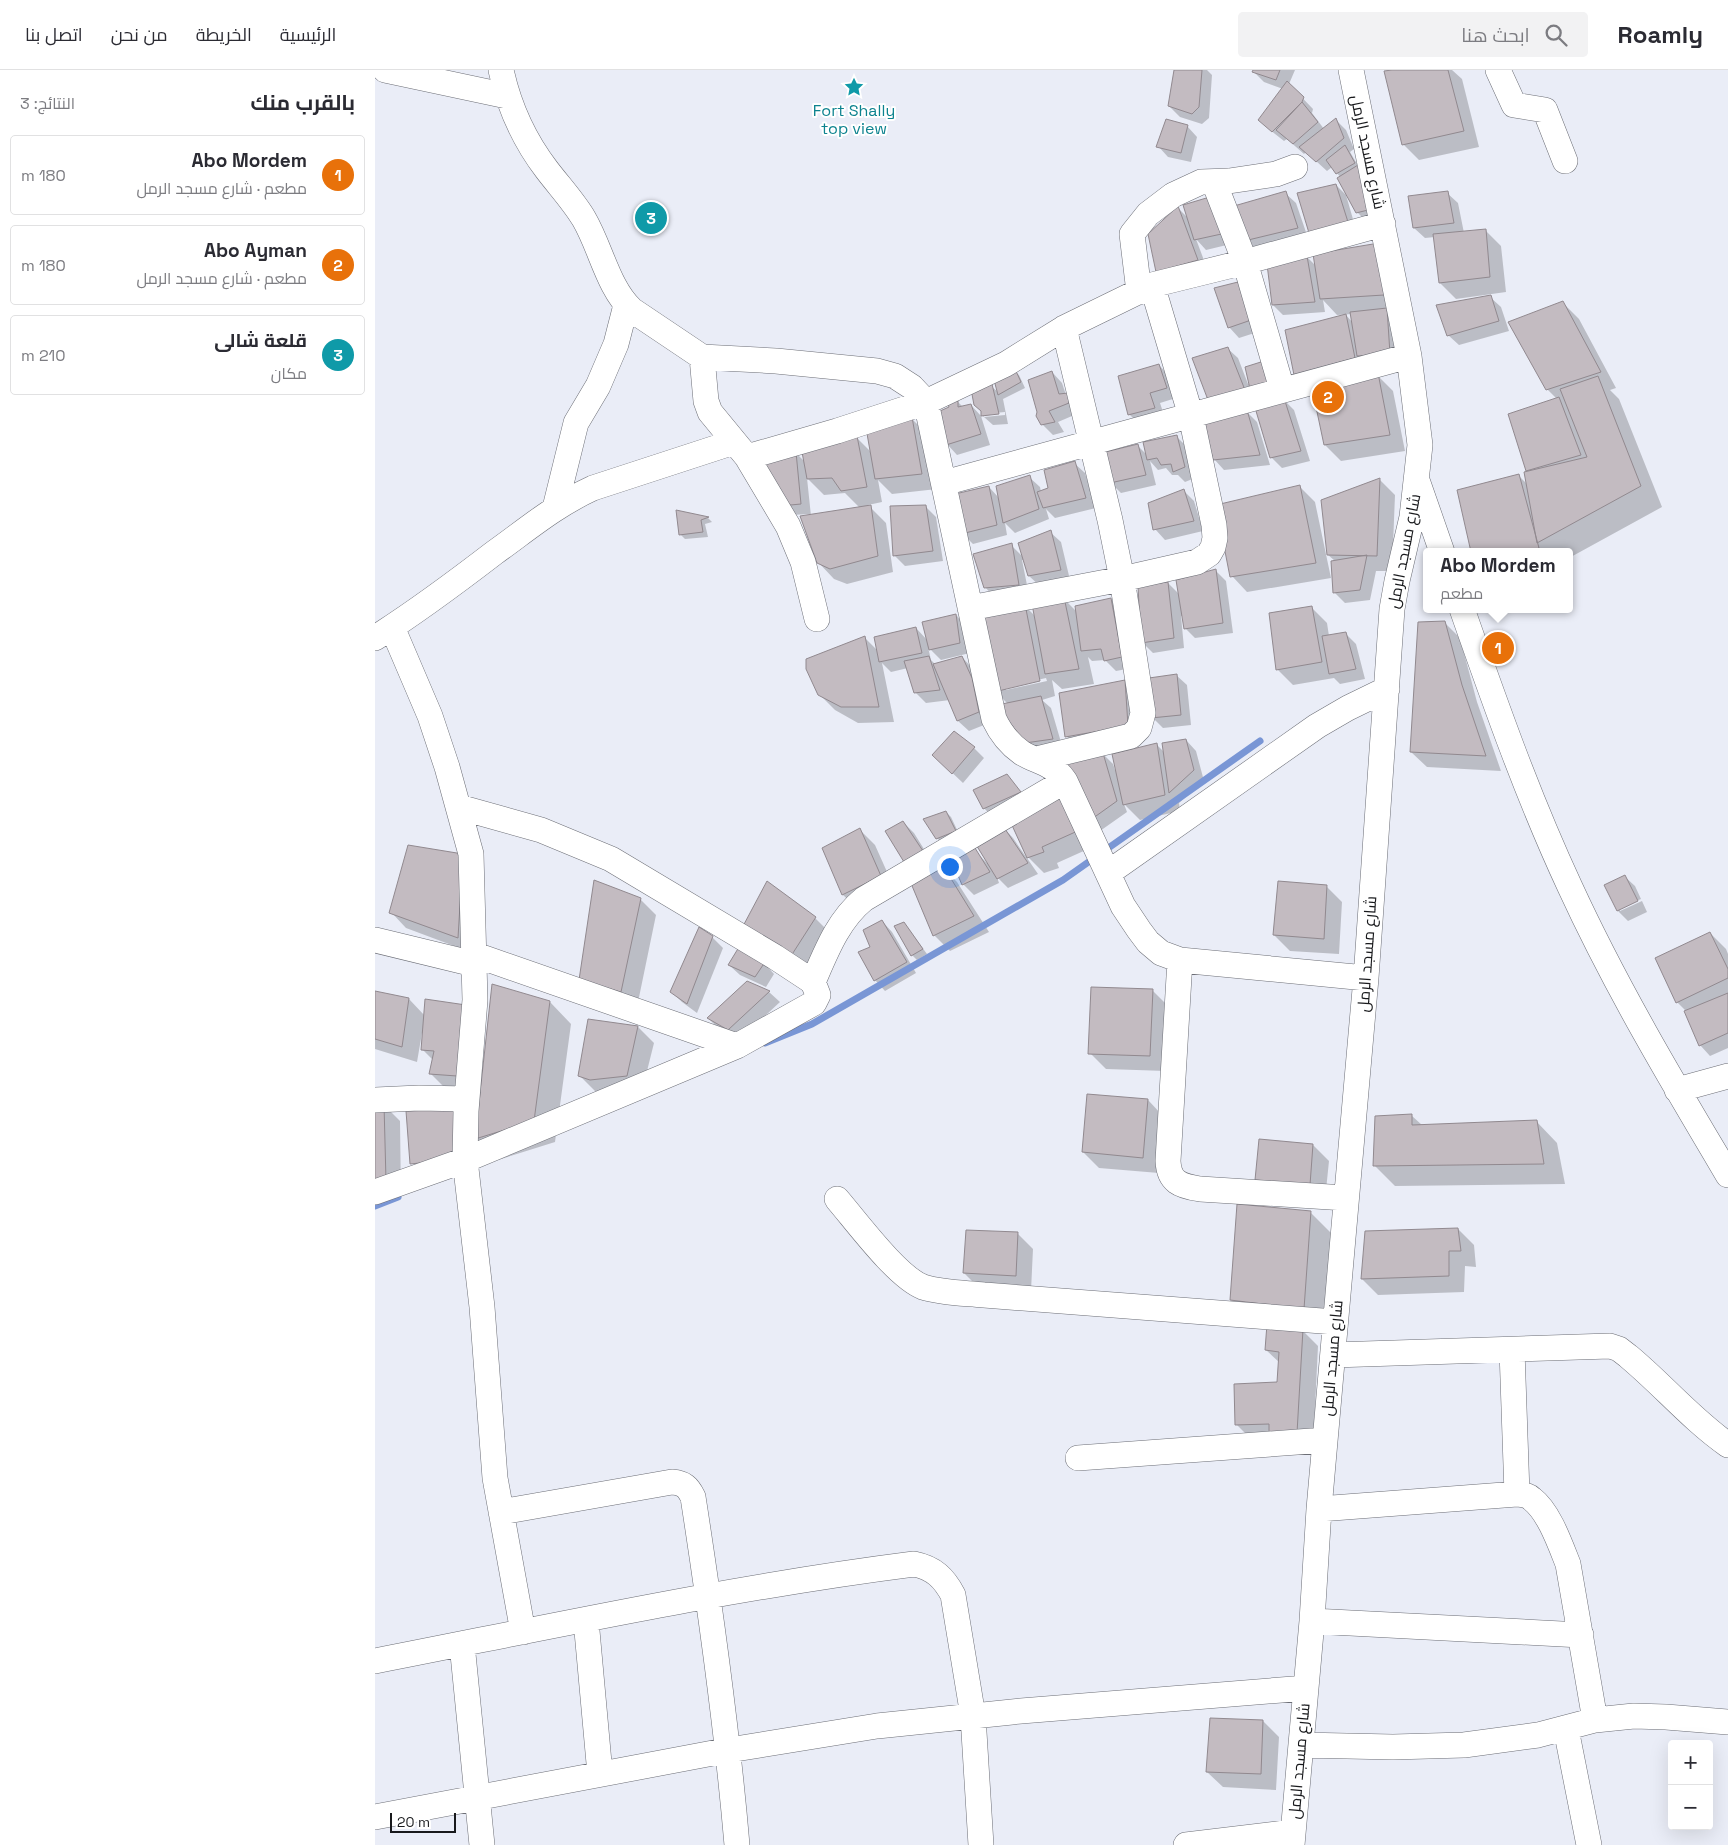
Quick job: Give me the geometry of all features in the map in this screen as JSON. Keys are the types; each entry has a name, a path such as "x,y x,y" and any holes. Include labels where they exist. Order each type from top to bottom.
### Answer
{"street":[{"path":"385,70 507,96"},
{"path":"501,70 507,96 517,124 533,150 584,219 597,244 615,289 626,305 702,357 776,361 877,371 895,376 912,387 925,402 994,719 1000,733 1023,754 1054,767 1065,781 1123,906 1148,942 1161,953 1180,960 1366,978"},
{"name":"شارع مسجد الرمل","path":"1293,1839 1312,1620 1319,1509 1366,978 1392,609 1411,517 1420,445 1409,356 1351,70"},
{"path":"1499,70 1514,105 1545,110 1565,161"},
{"path":"971,608 1122,579 1197,562 1209,554 1215,538 1214,525 1191,416 1146,288 1133,234 1148,214 1173,195 1201,182 1276,174 1295,167"},
{"path":"1215,182 1245,262 1282,389"},
{"path":"523,1632 495,1478 482,1307 465,1160 467,1099 475,1000 471,854 459,807 430,716 383,632 419,610 555,508 593,488 740,450 837,431 925,402 1006,364 1064,328 1146,288 1383,224"},
{"path":"555,508 577,423 597,386 616,344 626,305"},
{"path":"1037,759 1131,736 1139,728 1143,713 1122,579 1064,328"},
{"path":"944,484 1282,389 1409,356"},
{"path":"702,357 710,412 740,450 773,499 792,535 803,562 817,619"},
{"path":"1417,479 1441,548"},
{"path":"1463,613 1509,743 1570,887 1637,1019 1728,1176"},
{"path":"1108,873 1317,726 1387,689"},
{"path":"813,982 841,923 851,910 864,899 1065,781"},
{"path":"375,1192 465,1160 737,1046 813,1003 818,995 813,982 775,957 611,859 541,830 459,807"},
{"path":"375,940 474,959 737,1046"},
{"path":"1180,960 1168,1161 1168,1169 1173,1178 1179,1184 1199,1189 1347,1198"},
{"path":"1677,1090 1728,1076"},
{"path":"377,1098 467,1099"},
{"path":"837,1200 905,1276 922,1286 949,1292 1335,1322"},
{"path":"1333,1355 1610,1346 1619,1349 1640,1366 1705,1428 1728,1445"},
{"path":"1512,1350 1517,1494"},
{"path":"1077,1458 1325,1440"},
{"path":"501,1512 672,1482 680,1483 688,1488 693,1497 708,1597 729,1750 737,1845"},
{"path":"1319,1509 1517,1494 1526,1495 1536,1503 1559,1541 1568,1564 1595,1720"},
{"path":"375,1660 842,1573 914,1564 925,1566 937,1572 947,1583 953,1595 973,1716 981,1845"},
{"path":"587,1620 600,1774"},
{"path":"1312,1620 1581,1635"},
{"path":"461,1644 482,1845"},
{"path":"375,1817 477,1796 729,1750 877,1726 1021,1711 1306,1688"},
{"path":"1301,1745 1393,1747 1464,1745 1538,1735 1595,1720 1633,1716 1728,1722"},
{"path":"1566,1729 1589,1845"},
{"path":"1186,1845 1293,1839"}],"building":[{"path":"1174,70 1202,70 1199,107 1192,114 1168,106"},
{"path":"1253,70 1280,70 1276,80 1252,72"},
{"path":"1448,70 1464,131 1402,145 1384,71"},
{"path":"1287,81 1304,97 1302,102 1272,132 1258,120"},
{"path":"1302,102 1318,122 1293,144 1276,130"},
{"path":"1336,118 1344,138 1316,162 1299,147"},
{"path":"1166,119 1188,125 1181,153 1156,147"},
{"path":"1345,145 1355,163 1336,174 1326,160"},
{"path":"1358,165 1368,210 1356,213 1337,178"},
{"path":"1336,184 1348,222 1309,233 1297,193"},
{"path":"1286,191 1298,228 1244,241 1234,206"},
{"path":"1448,191 1454,223 1413,228 1408,196"},
{"path":"1213,196 1226,233 1194,240 1183,205"},
{"path":"1178,206 1198,260 1156,272 1148,234"},
{"path":"1486,229 1490,277 1439,283 1433,234"},
{"path":"1379,243 1384,295 1320,299 1313,254"},
{"path":"1307,256 1315,302 1272,305 1267,264"},
{"path":"1246,280 1257,318 1228,328 1214,288"},
{"path":"1491,295 1499,321 1447,336 1436,305"},
{"path":"1563,301 1601,372 1546,390 1508,322"},
{"path":"1387,308 1390,354 1357,356 1350,312"},
{"path":"1346,314 1355,358 1294,375 1285,330"},
{"path":"1228,347 1245,390 1208,400 1192,358"},
{"path":"1264,361 1273,384 1250,389 1245,367"},
{"path":"1159,364 1167,388 1150,393 1155,408 1128,415 1118,376"},
{"path":"1015,369 1021,382 998,395 994,380"},
{"path":"1052,371 1059,394 1068,393 1069,403 1049,411 1055,422 1041,425 1036,416 1037,412 1028,380"},
{"path":"1378,373 1390,435 1324,445 1312,388"},
{"path":"1598,376 1641,486 1537,543 1524,472 1587,457 1560,389"},
{"path":"992,384 999,414 981,416 981,411 974,405 971,389"},
{"path":"1559,397 1581,455 1526,471 1508,414"},
{"path":"1284,398 1301,451 1270,458 1256,411"},
{"path":"958,401 958,407 971,404 981,434 946,445 940,411 949,407 947,402"},
{"path":"1247,410 1260,455 1213,460 1203,422"},
{"path":"912,417 922,474 875,479 866,428"},
{"path":"1177,435 1185,467 1173,472 1171,464 1161,465 1157,458 1147,460 1143,442"},
{"path":"857,436 867,487 841,491 832,478 807,479 802,452"},
{"path":"1138,444 1146,475 1110,483 1101,453"},
{"path":"796,452 801,504 780,506 762,461"},
{"path":"1075,461 1086,498 1043,508 1037,492 1048,488 1044,470"},
{"path":"1519,474 1539,548 1470,548 1457,490"},
{"path":"1030,475 1039,509 1003,523 996,486"},
{"path":"1380,478 1377,556 1327,555 1321,500"},
{"path":"1300,485 1316,563 1230,577 1216,505"},
{"path":"989,486 997,525 961,534 955,494"},
{"path":"1184,489 1194,521 1153,530 1148,503"},
{"path":"871,505 878,556 830,569 817,563 800,516"},
{"path":"926,505 933,551 893,556 890,506"},
{"path":"676,510 709,517 701,520 703,532 679,535"},
{"path":"1051,530 1061,570 1028,576 1018,543"},
{"path":"1012,543 1019,585 984,588 973,554"},
{"path":"1367,555 1360,590 1333,593 1331,561"},
{"path":"1216,569 1223,623 1184,629 1176,580"},
{"path":"1168,582 1174,638 1141,643 1138,586"},
{"path":"1064,597 1079,669 1045,674 1032,604"},
{"path":"1111,598 1122,657 1104,661 1101,649 1081,651 1075,606"},
{"path":"1025,604 1040,681 994,692 982,612"},
{"path":"1312,606 1322,662 1276,670 1269,613"},
{"path":"956,614 960,643 929,650 922,622"},
{"path":"1445,621 1462,685 1486,756 1410,752 1418,622"},
{"path":"916,627 922,653 879,662 874,637"},
{"path":"1346,632 1356,669 1329,674 1322,636"},
{"path":"865,636 879,707 841,707 818,695 806,669 806,659"},
{"path":"929,656 940,690 914,693 904,661"},
{"path":"962,656 972,678 979,712 957,721 933,664"},
{"path":"1177,674 1181,715 1151,718 1149,678"},
{"path":"1125,680 1128,726 1065,737 1059,693"},
{"path":"1041,696 1053,739 1025,743 997,705"},
{"path":"954,731 975,747 952,774 932,755"},
{"path":"1186,739 1194,770 1169,793 1162,743"},
{"path":"1157,743 1165,795 1123,805 1112,754"},
{"path":"1103,753 1117,801 1089,821 1062,759"},
{"path":"1007,774 1021,792 983,809 973,790"},
{"path":"1061,795 1082,829 1042,847 1044,852 1027,858 1010,821"},
{"path":"946,811 956,831 936,839 923,819"},
{"path":"903,821 923,851 904,862 885,831"},
{"path":"1003,826 1028,863 997,879 975,843"},
{"path":"860,828 881,876 842,895 822,848"},
{"path":"408,845 463,854 458,938 389,913"},
{"path":"975,848 990,872 962,885 952,861"},
{"path":"942,864 974,916 933,936 910,881"},
{"path":"1625,875 1638,901 1617,911 1604,885"},
{"path":"594,880 641,898 621,992 579,980"},
{"path":"767,881 816,917 791,956 742,928"},
{"path":"1278,881 1327,885 1324,939 1273,935"},
{"path":"882,920 907,962 874,981 858,952 870,947 863,930"},
{"path":"904,922 923,949 911,956 894,926"},
{"path":"699,927 713,936 687,1004 670,992"},
{"path":"1710,932 1728,969 1728,978 1676,1003 1655,958"},
{"path":"739,947 765,962 755,977 728,965"},
{"path":"747,981 770,991 728,1030 707,1018"},
{"path":"492,984 550,1001 534,1121 475,1139"},
{"path":"1091,987 1153,989 1150,1056 1088,1054"},
{"path":"375,991 409,998 402,1047 375,1039"},
{"path":"1728,993 1728,1033 1699,1046 1684,1011"},
{"path":"425,999 466,1005 457,1076 429,1074 434,1051 421,1050"},
{"path":"588,1019 638,1026 627,1076 590,1080 578,1076"},
{"path":"1087,1094 1148,1099 1143,1158 1082,1152"},
{"path":"384,1104 386,1181 375,1182 375,1105"},
{"path":"456,1109 459,1159 410,1164 406,1111"},
{"path":"1412,1114 1412,1125 1537,1120 1544,1164 1373,1166 1375,1116"},
{"path":"1259,1139 1313,1144 1310,1185 1255,1180"},
{"path":"1237,1204 1311,1211 1304,1309 1230,1300"},
{"path":"1458,1228 1461,1251 1449,1251 1449,1276 1361,1279 1365,1231"},
{"path":"966,1230 1018,1232 1016,1276 963,1273"},
{"path":"1267,1324 1303,1329 1297,1433 1269,1434 1269,1424 1235,1425 1234,1384 1277,1382 1279,1352 1265,1350"},
{"path":"1210,1718 1263,1720 1261,1774 1206,1772"}],"waterway":[{"path":"765,1043 812,1024 1063,880 1260,741"},
{"path":"375,1206 398,1197"}],"place":[{"name":"Fort Shally top view","path":"854,87"},
{"name":"قلعة شالى","path":"651,218"},
{"name":"Abo Ayman","path":"1328,397"},
{"name":"Abo Mordem","path":"1498,648"}]}
